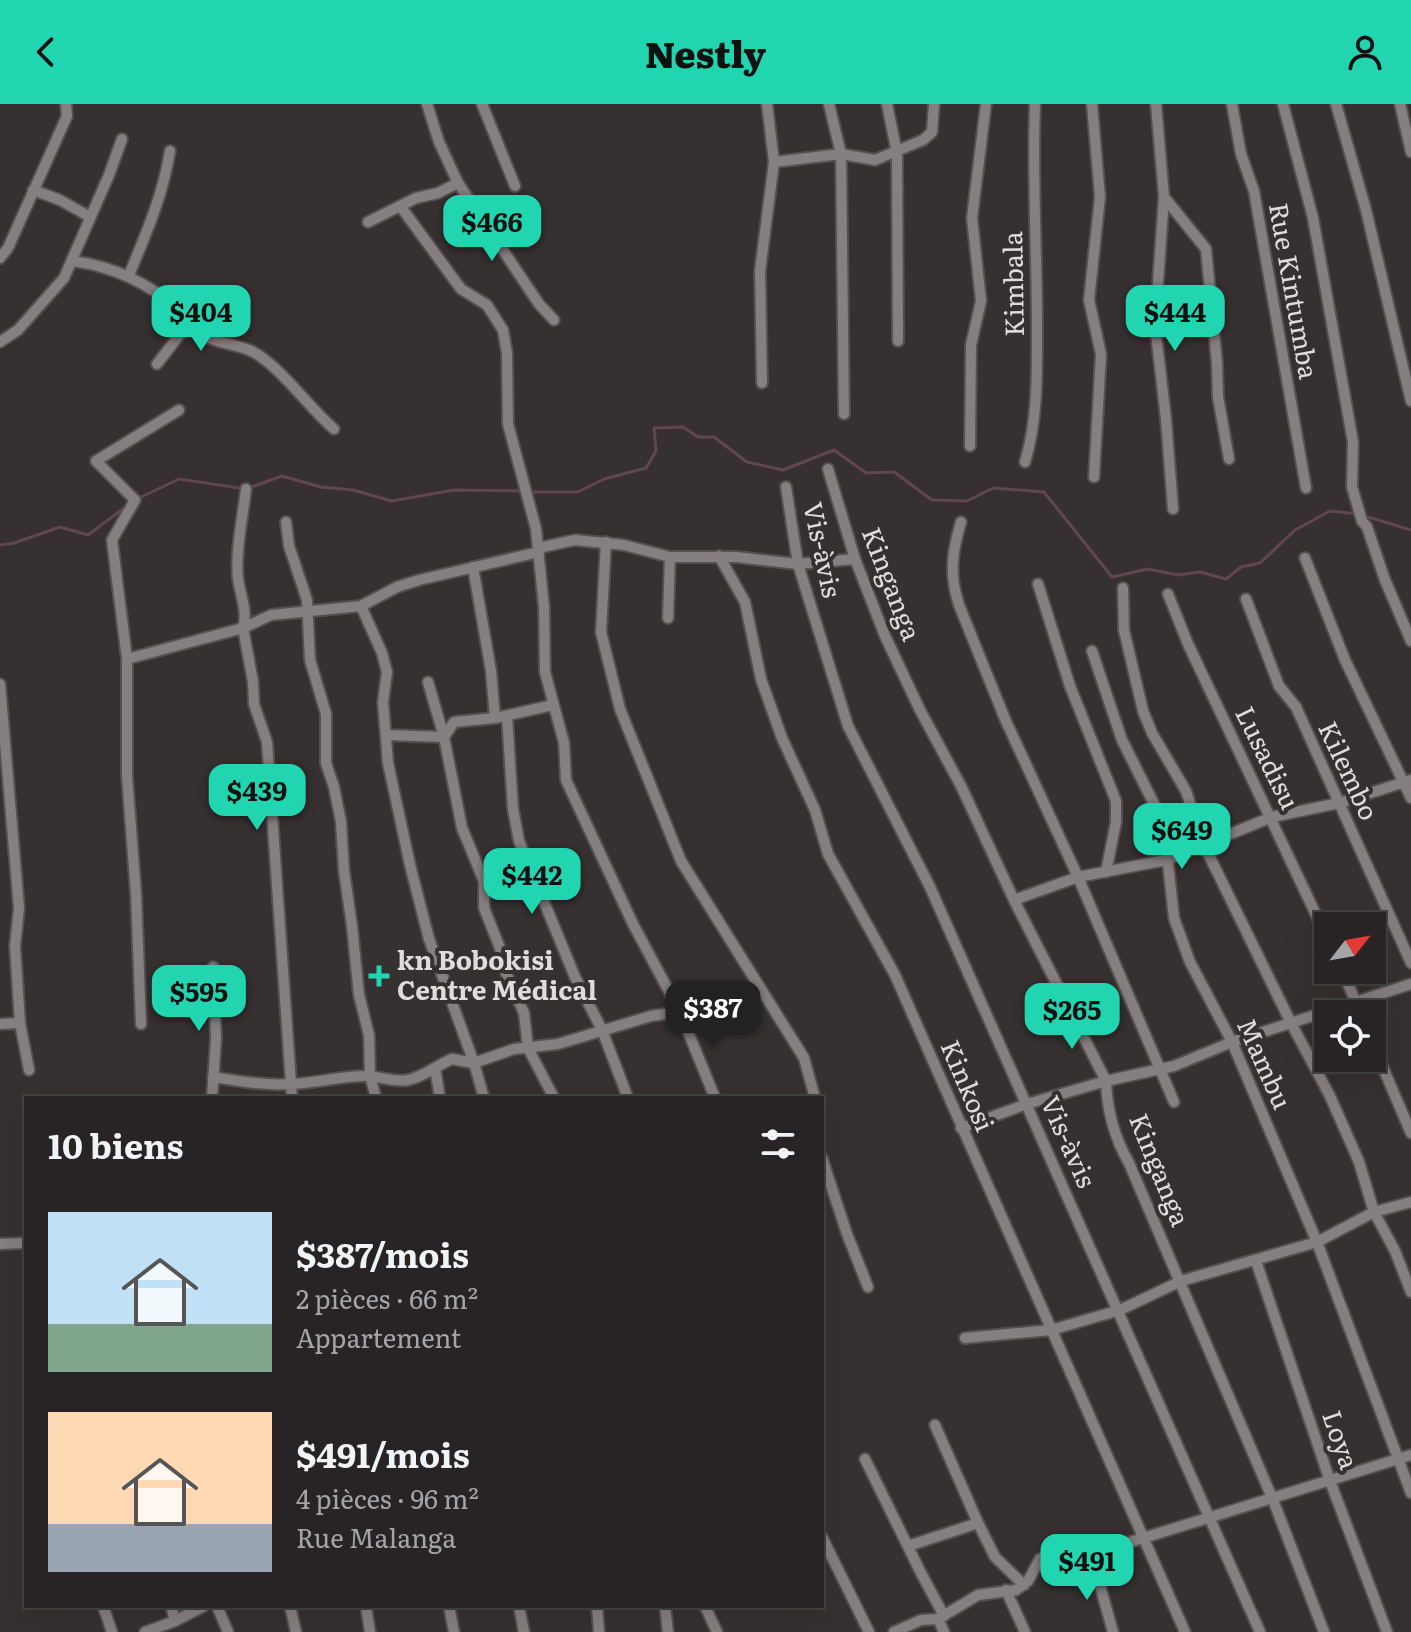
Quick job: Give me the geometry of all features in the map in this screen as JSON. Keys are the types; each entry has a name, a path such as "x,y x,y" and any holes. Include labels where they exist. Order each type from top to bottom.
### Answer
{"street":[{"path":"0,258 8,248 67,116 66,104"},
{"path":"427,104 439,142 458,183 539,304 554,320"},
{"path":"482,104 515,186"},
{"path":"762,383 760,271 774,162 767,104"},
{"path":"829,104 841,154 844,414"},
{"path":"887,104 897,153 898,341"},
{"path":"774,162 841,154 875,160 897,153 932,132 934,104"},
{"path":"970,446 971,345 981,301 972,218 986,104"},
{"name":"Kimbala","path":"1025,462 1034,425 1037,355 1033,174 1035,104"},
{"path":"1092,104 1100,197 1089,300 1101,354 1094,477"},
{"path":"1156,104 1164,197 1155,325 1173,509"},
{"name":"Rue Kintumba","path":"1232,104 1241,154 1254,191 1306,488"},
{"path":"1283,104 1313,218 1353,442 1352,487 1362,521 1411,641"},
{"path":"1336,104 1366,210 1411,401"},
{"path":"1400,104 1411,152"},
{"path":"0,342 32,316 64,278 122,139"},
{"path":"129,275 166,178 170,151"},
{"path":"368,222 458,183"},
{"path":"33,190 60,200 90,217"},
{"path":"1164,197 1206,249 1218,397 1229,459"},
{"path":"401,207 461,289 487,305 503,330 507,353 508,424 536,529 544,607 545,672 564,743 567,785 633,924 680,1012 714,1096"},
{"path":"73,261 97,264 129,275 154,289 191,320 203,336 248,349 286,380 334,429"},
{"path":"157,364 191,320"},
{"path":"141,1024 127,776 127,659 112,540 135,500 96,461 179,410"},
{"name":"Kinganga","path":"828,469 855,559 885,636 1106,1081 1108,1102 1121,1151 1181,1281 1273,1500 1324,1632"},
{"name":"Vis-àvis","path":"786,487 798,564 848,726 930,887 1120,1310 1260,1632"},
{"path":"246,489 238,577 244,602 246,619 243,628 254,704 267,742 292,1096"},
{"path":"286,522 289,546 309,611 310,660 326,714 326,763 341,822 359,995 369,1035 370,1076 375,1096"},
{"path":"961,522 951,558 955,592 1005,719 1078,877 1174,1102"},
{"path":"127,659 243,628 271,615 361,606 397,587 575,540 606,542 670,557 719,556 798,564 855,559"},
{"path":"606,542 601,632 620,709 681,861 804,1058 814,1096"},
{"name":"Kinkosi","path":"719,556 745,602 761,679 782,738 815,810 828,854 895,975 1185,1632"},
{"path":"668,618 670,557"},
{"path":"1305,558 1345,660 1407,781 1411,798"},
{"path":"473,567 501,717 519,841 575,977 602,1030 627,1096"},
{"path":"1038,584 1070,686 1116,801 1116,822 1106,872"},
{"path":"1123,588 1124,630 1143,711 1152,733 1186,791 1203,843 1330,1096 1359,1162 1374,1212 1395,1251 1411,1292"},
{"name":"Lusadisu","path":"1168,594 1200,670 1315,912"},
{"name":"Kilembo","path":"1246,599 1279,686 1296,707 1411,963"},
{"path":"361,606 387,672 383,702 388,763 429,939 483,1096"},
{"name":"Mambu","path":"1092,651 1122,740 1160,816 1174,918 1190,962 1232,1042 1317,1242 1411,1493"},
{"path":"428,682 444,737 462,828 484,881 484,908 506,973 524,1013 528,1048 553,1096"},
{"path":"0,684 19,908 15,946 20,1023 29,1070"},
{"path":"444,737 454,722 501,717 553,705"},
{"path":"387,735 444,737"},
{"path":"1014,900 1078,877 1166,860 1272,817 1339,803 1407,781"},
{"path":"212,1096 216,1039 213,967"},
{"path":"1359,1000 1411,984"},
{"path":"213,1077 291,1084 338,1077 370,1076 390,1082 407,1080 452,1059 474,1063 505,1052 558,1044 651,1016 680,1012"},
{"path":"961,1128 1027,1104 1161,1069 1314,1015"},
{"path":"0,1024 20,1023"},
{"path":"435,1068 440,1096"},
{"path":"1385,1072 1411,1133"},
{"path":"824,1164 868,1287"},
{"path":"965,1338 1051,1330 1120,1310 1181,1281 1317,1242 1374,1212 1411,1202"},
{"path":"0,1244 24,1243"},
{"name":"Loya","path":"1256,1261 1330,1481 1387,1632"},
{"path":"935,1425 995,1557 1024,1585"},
{"path":"1113,1632 1094,1564 1100,1553 1411,1455"},
{"path":"865,1459 941,1617 944,1632"},
{"path":"908,1546 978,1523"},
{"path":"824,1541 869,1632"},
{"path":"894,1632 921,1620 941,1617 978,1595 1016,1590 1024,1585 1040,1559 1053,1552 1080,1557 1094,1564"},
{"path":"1006,1590 1025,1632"},
{"path":"104,1608 112,1632"},
{"path":"172,1608 175,1621"},
{"path":"145,1632 200,1608"},
{"path":"218,1608 228,1632"},
{"path":"290,1608 296,1632"},
{"path":"366,1608 370,1632"},
{"path":"449,1608 454,1632"},
{"path":"519,1608 524,1632"},
{"path":"597,1608 599,1632"},
{"path":"665,1608 668,1632"},
{"path":"706,1608 717,1632"}],"waterway":[{"path":"530,492 578,492 604,479 646,468 656,451 654,428 683,427 698,437 714,437 747,462 783,470 834,450 866,473 894,472 932,500 967,501 993,488 1044,492 1112,577 1148,569 1178,575 1200,572 1226,579 1241,567 1260,563 1295,530 1330,511 1358,514"},
{"path":"137,499 179,479 246,489 282,476 392,501 454,490 522,491"},
{"path":"0,545 60,527 88,535 128,505"},
{"path":"1365,516 1411,530"}],"place":[{"name":"kn Bobokisi Centre Médical","path":"379,976"}]}
